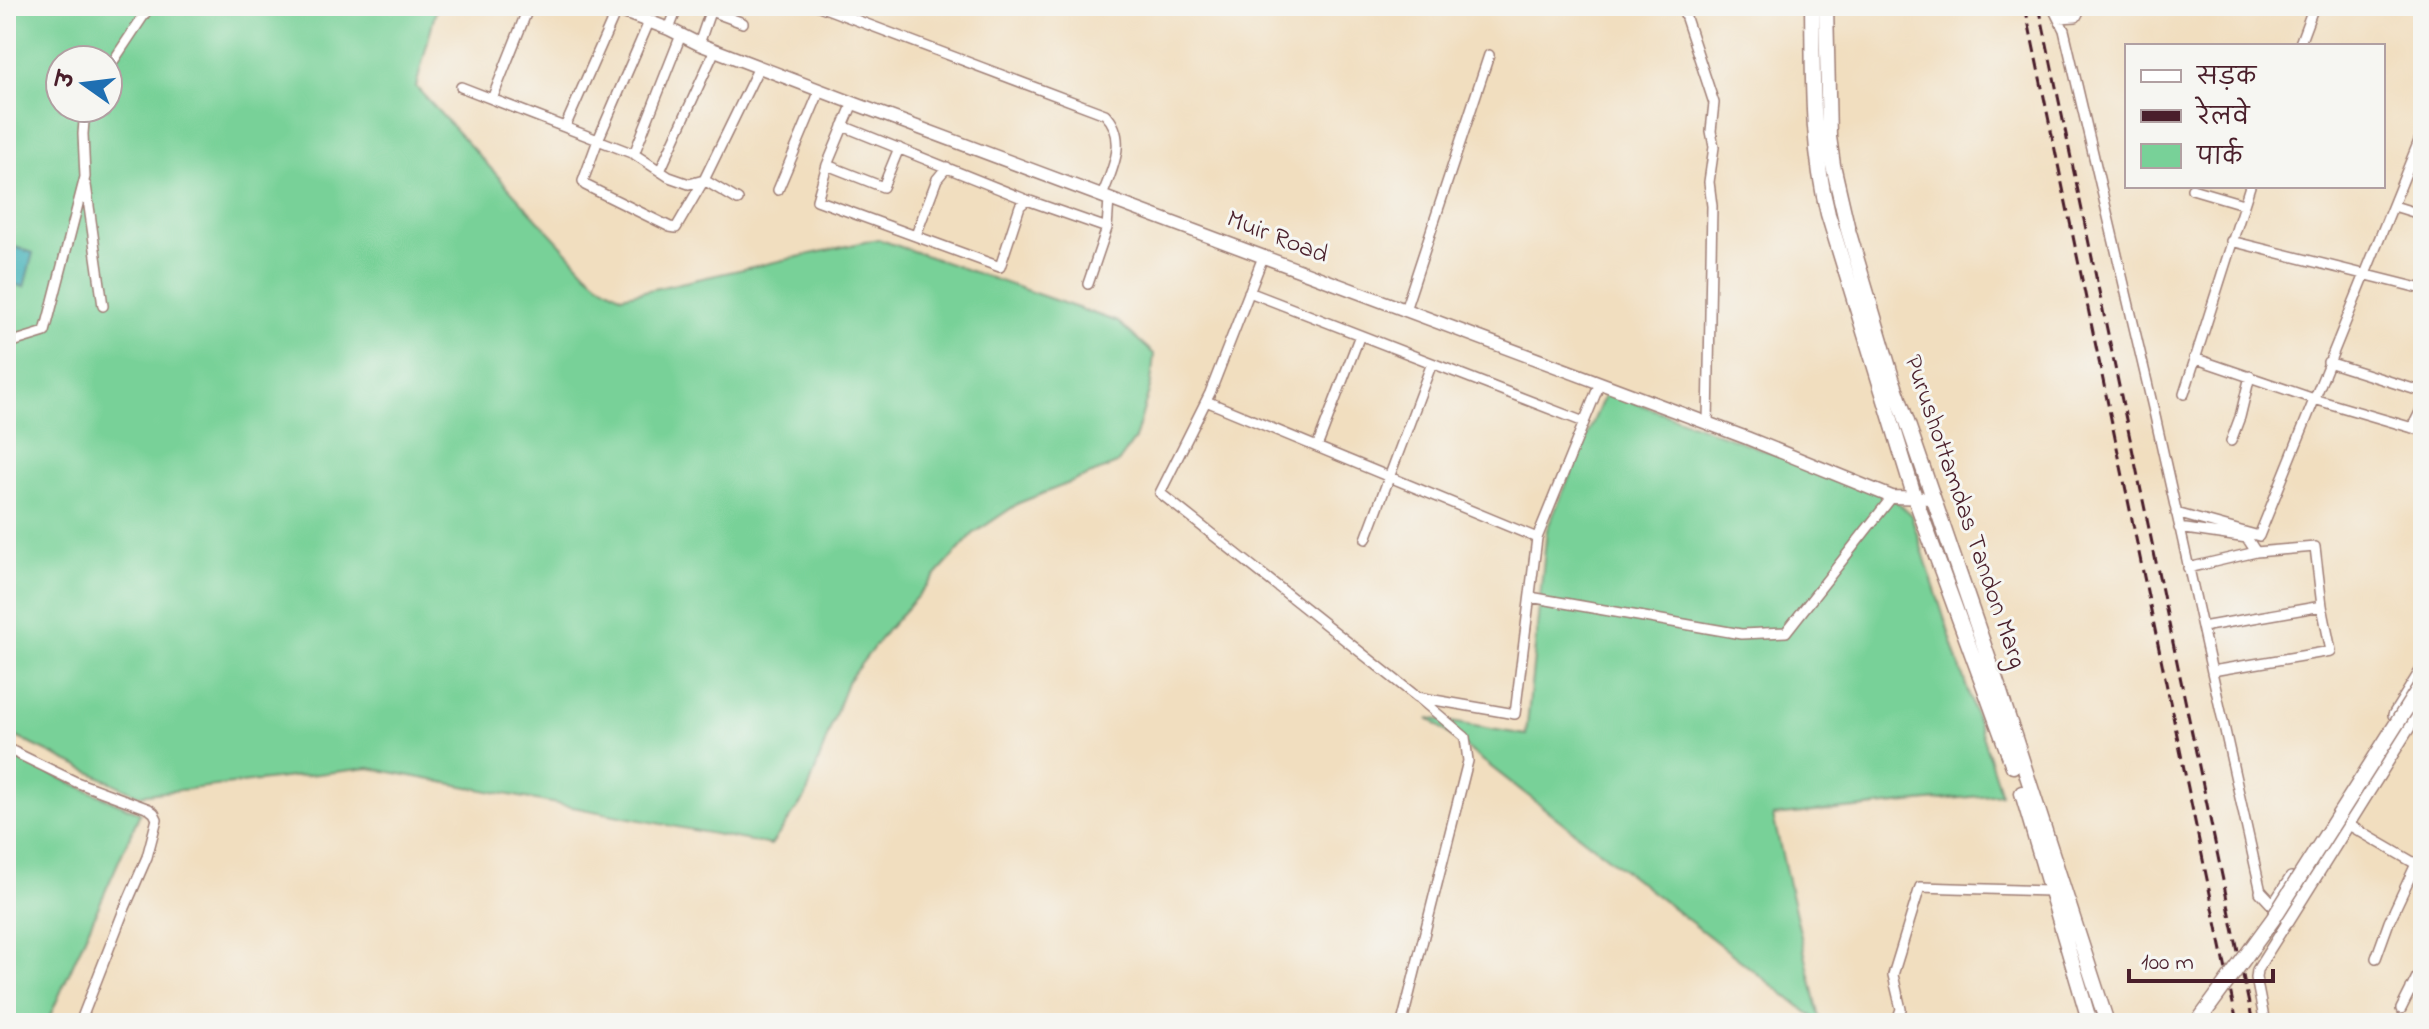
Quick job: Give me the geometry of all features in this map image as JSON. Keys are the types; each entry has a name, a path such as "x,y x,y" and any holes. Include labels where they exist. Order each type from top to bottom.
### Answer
{"main road":[{"path":"1812,6 1815,117 1821,185 1915,498 2015,771 2090,1023"},
{"name":"Purushottamdas Tandon Marg","path":"1826,6 1827,107 1838,191 1892,378 1999,689 2107,1023"},
{"name":"Muir Road","path":"612,8 645,16 699,44 1708,423 1892,497 1933,498"},
{"path":"2197,1023 2273,919 2423,682"}],"street":[{"path":"124,45 150,6"},
{"path":"492,99 529,6"},
{"path":"634,154 675,32 678,6"},
{"path":"697,6 712,8 743,23"},
{"path":"819,6 1105,114 1110,119 1117,138 1117,157 1106,197 1107,228 1088,284"},
{"path":"1682,6 1714,103 1711,131 1714,147 1709,182 1712,206 1708,423"},
{"path":"2052,6 2059,18 2111,224 2261,892 2288,921"},
{"path":"2059,18 2076,17 2082,6"},
{"path":"2134,6 2145,9"},
{"path":"2300,44 2314,6"},
{"path":"565,127 612,8"},
{"path":"699,44 712,8"},
{"path":"645,16 583,181 585,185 670,227 676,228 704,180 759,67"},
{"path":"660,171 715,50"},
{"path":"1405,310 1489,55"},
{"path":"461,87 634,154 669,177 689,184 704,180 738,200"},
{"path":"778,190 820,90"},
{"path":"853,103 827,165 817,200 1000,267 1020,206 1027,200"},
{"path":"84,124 85,177 103,306"},
{"path":"843,126 1027,200 1107,228"},
{"path":"2176,513 2259,536 2422,135"},
{"path":"827,165 883,187 899,148"},
{"path":"916,235 937,179 947,167"},
{"path":"6,344 45,332 85,177"},
{"path":"2184,394 2249,188"},
{"path":"2192,189 2243,204"},
{"path":"2394,206 2423,215"},
{"path":"2231,241 2423,289"},
{"path":"1263,257 1206,401 1160,493 1465,737 1468,761 1402,1023"},
{"path":"1249,292 1584,422"},
{"path":"1317,447 1360,335"},
{"path":"2194,358 2314,399 2423,431"},
{"path":"2328,362 2423,392"},
{"path":"1366,539 1432,363"},
{"path":"2231,441 2250,376"},
{"path":"1417,697 1515,714 1537,538 1600,383"},
{"path":"1206,401 1537,538"},
{"path":"2412,428 2423,406"},
{"path":"1530,597 1741,634 1786,632 1892,497"},
{"path":"2179,528 2247,538 2256,552"},
{"path":"2188,568 2256,552 2315,547 2331,651 2212,671"},
{"path":"2202,627 2322,606"},
{"path":"2274,904 2423,668"},
{"path":"2265,1023 2257,970 2423,705"},
{"path":"6,748 76,782 149,809 157,819 147,857 80,1023"},
{"path":"2332,816 2420,866 2389,922 2376,958"},
{"path":"1896,1023 1901,1009 1893,975 1920,887 2049,891"},
{"path":"2401,1009 2423,965"},
{"path":"2411,988 2423,996"}],"green space":[{"path":"6,6 437,6 416,87 586,272 622,296 878,239 1118,322 1154,354 1151,384 1135,439 1117,464 1019,503 973,534 888,629 847,682 806,796 771,845 369,768 138,795 6,732"},
{"path":"1606,392 1892,497 1911,515 2001,794 1773,816 1821,1023 1428,718 1526,735 1547,529"},
{"path":"6,754 140,813 47,1023 6,1023"}],"water":[{"path":"12,246 33,253 24,287 6,282"}],"railway":[{"path":"2025,6 2237,1023"},
{"path":"2039,6 2253,1023"}]}
